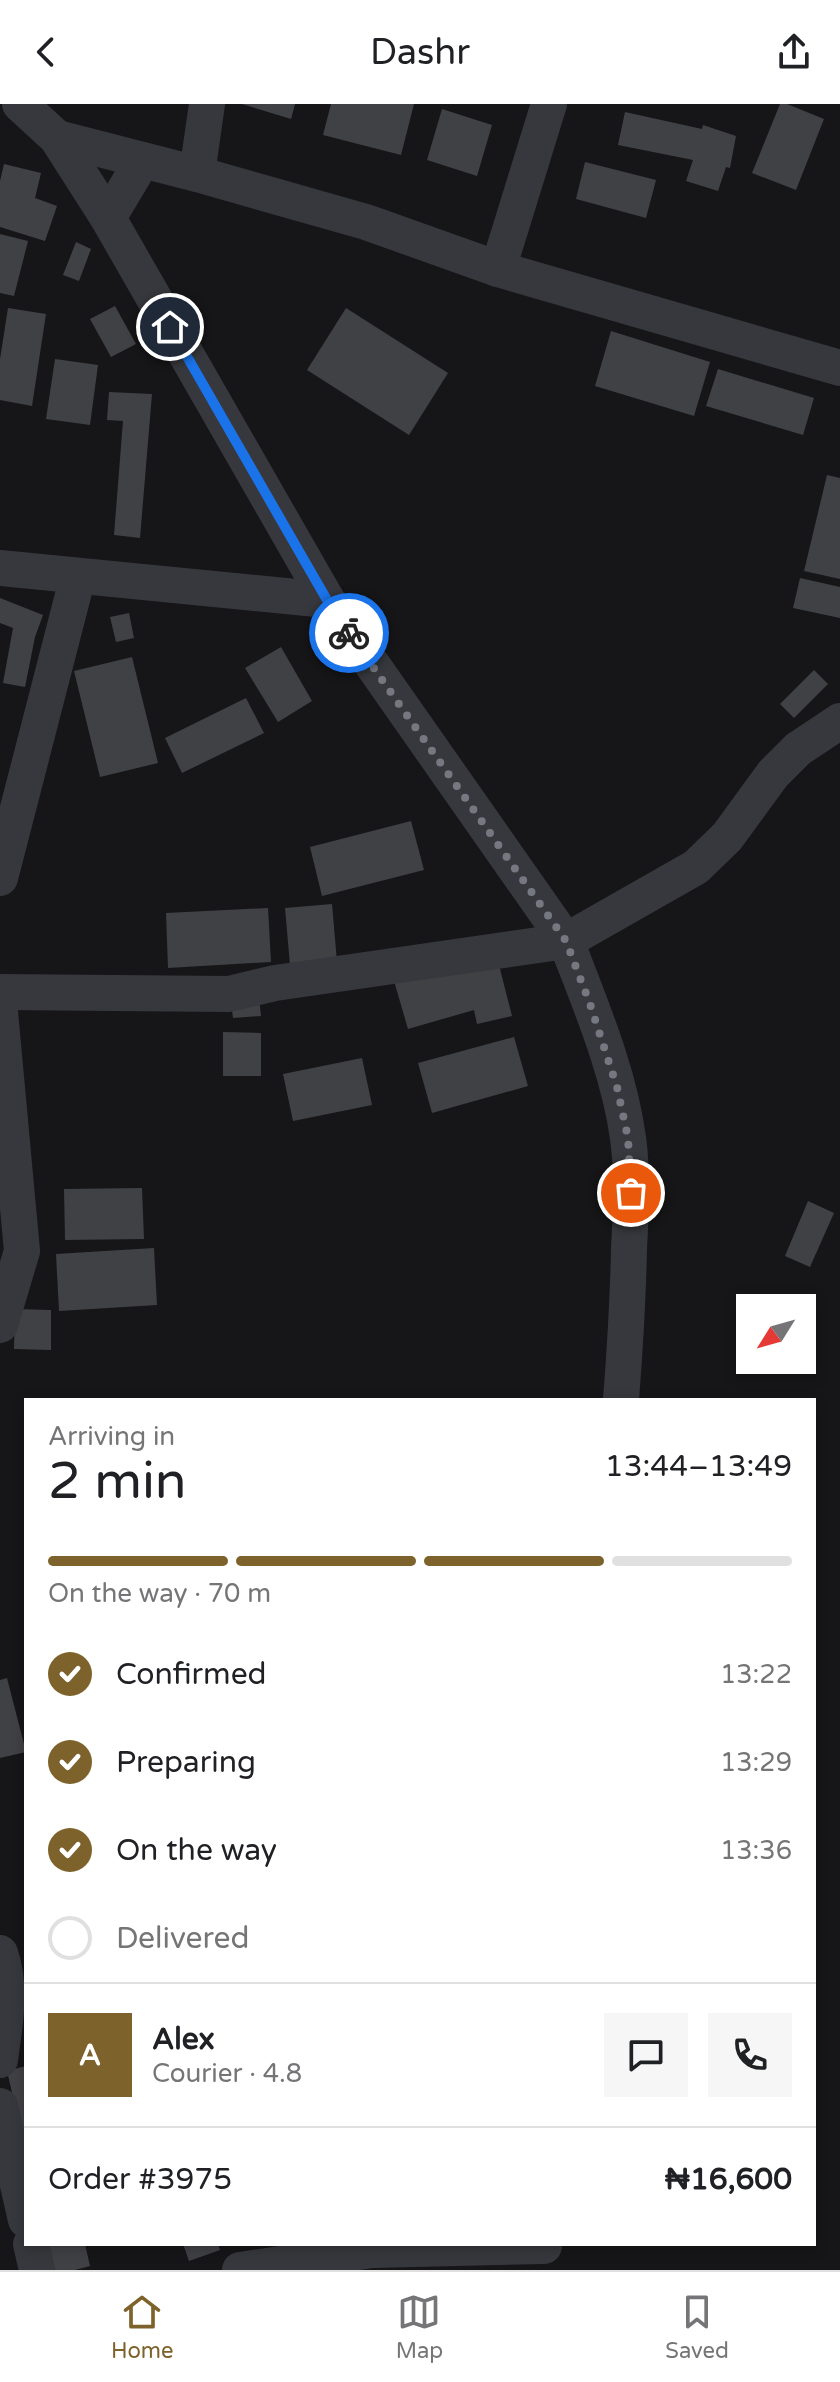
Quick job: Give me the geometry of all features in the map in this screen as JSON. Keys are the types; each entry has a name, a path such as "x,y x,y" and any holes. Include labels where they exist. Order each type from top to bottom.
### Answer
{"street":[{"path":"20,104 57,138 108,218 327,600 566,941 613,1073 628,1138 631,1193 621,1398"},
{"path":"197,174 207,104"},
{"path":"498,269 549,104"},
{"path":"57,138 366,222 498,269 840,368"},
{"path":"108,218 142,161"},
{"path":"0,568 327,600"},
{"path":"0,878 78,576"},
{"path":"0,992 229,994 275,983 566,941 696,867 727,837 773,774 798,749 840,721"},
{"path":"0,1012 9,1208 22,1251 0,1325"},
{"path":"0,1953 9,1995 0,2060"},
{"path":"0,2106 24,2211"},
{"path":"31,2246 37,2270"},
{"path":"240,2270 372,2250 545,2253"}],"building":[{"path":"242,104 295,104 291,119"},
{"path":"331,104 414,104 401,155 323,135"},
{"path":"780,104 824,119 796,190 752,173"},
{"path":"442,109 492,125 477,176 427,160"},
{"path":"625,112 702,129 703,125 736,136 730,168 726,167 718,191 686,181 693,160 618,145"},
{"path":"585,162 656,180 646,218 576,199"},
{"path":"4,164 41,173 35,198 57,206 45,241 0,227 0,181"},
{"path":"0,234 28,241 14,296 0,293"},
{"path":"76,242 91,249 79,281 63,275"},
{"path":"115,306 136,344 111,357 90,319"},
{"path":"8,308 46,314 32,406 0,400 0,359"},
{"path":"346,308 448,373 409,435 307,370"},
{"path":"611,331 710,362 694,416 595,386"},
{"path":"55,359 98,365 90,425 46,419"},
{"path":"718,369 814,398 803,435 706,406"},
{"path":"109,392 152,394 140,538 114,535 123,421 107,420"},
{"path":"827,475 840,478 840,579 804,571"},
{"path":"800,578 840,587 840,618 793,608"},
{"path":"0,598 43,615 35,637 25,687 3,683 13,628 0,623"},
{"path":"129,613 134,638 116,642 110,617"},
{"path":"281,647 312,701 278,722 245,668"},
{"path":"132,657 158,763 100,777 74,671"},
{"path":"814,670 828,684 794,718 780,704"},
{"path":"246,698 264,733 182,773 165,738"},
{"path":"411,821 424,870 322,896 310,847"},
{"path":"332,904 337,962 290,965 285,908"},
{"path":"268,908 271,962 168,968 166,913"},
{"path":"496,953 512,1016 477,1024 474,1010 408,1029 394,981"},
{"path":"259,998 261,1016 233,1018 231,1001"},
{"path":"223,1032 261,1033 261,1076 223,1076"},
{"path":"514,1037 528,1086 432,1113 418,1063"},
{"path":"362,1058 372,1105 293,1121 283,1074"},
{"path":"142,1188 144,1239 65,1240 64,1189"},
{"path":"808,1201 834,1213 810,1267 785,1256"},
{"path":"154,1248 157,1305 59,1311 56,1254"},
{"path":"15,1309 51,1310 51,1350 14,1349"},
{"path":"7,1678 24,1752 0,1758 0,1680"},
{"path":"24,2067 22,2136 7,2071"},
{"path":"49,2246 85,2246 90,2266 55,2270"},
{"path":"184,2246 219,2246 220,2250 189,2261"}],"way so far":[{"path":"349,633 566,941 617,1087 628,1138 631,1193"}],"route":[{"path":"170,327 349,633"}]}
